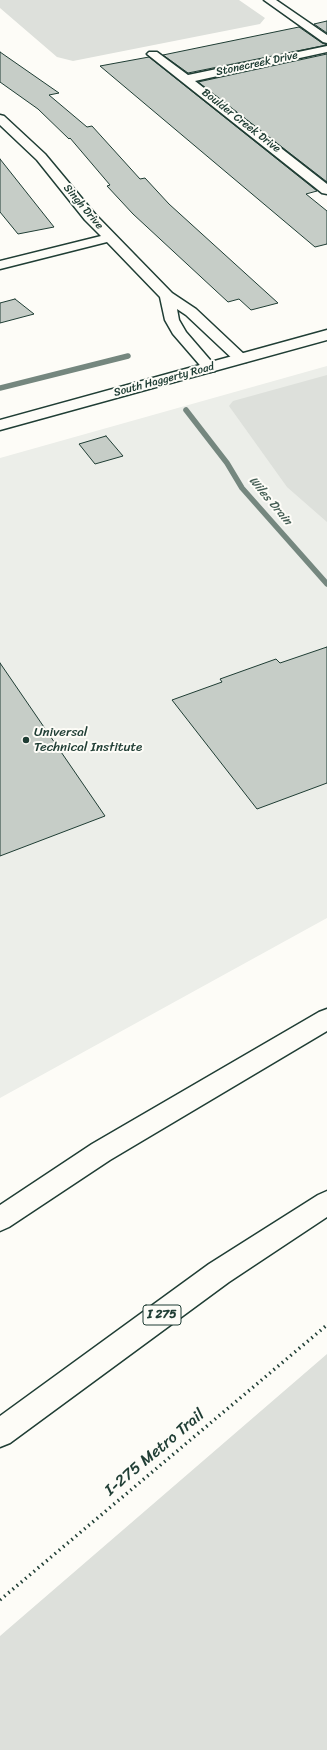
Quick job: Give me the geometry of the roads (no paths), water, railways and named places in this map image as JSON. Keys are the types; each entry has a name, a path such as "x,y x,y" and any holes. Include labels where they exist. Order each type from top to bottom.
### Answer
{"main road":[{"name":"South Haggerty Road","path":"0,425 327,335"},
{"path":"0,1220 101,1152 327,1019"},
{"path":"0,1213 34,1196"},
{"name":"I 275","path":"0,1433 219,1273 327,1202"}],"street":[{"path":"269,0 327,40"},
{"name":"Stonecreek Drive","path":"187,79 327,49"},
{"name":"Boulder Creek Drive","path":"153,54 187,79 327,190"},
{"name":"Singh Drive","path":"0,119 40,157 109,238 167,296 191,312 241,359"},
{"path":"0,265 109,238"},
{"path":"167,296 172,320 180,334 210,368"}],"waterway":[{"name":"Wiles Drain","path":"0,388 128,356"},
{"name":"Wiles Drain","path":"186,410 227,463 242,488 327,584"}],"place":[{"name":"Universal Technical Institute","path":"26,740"}]}
